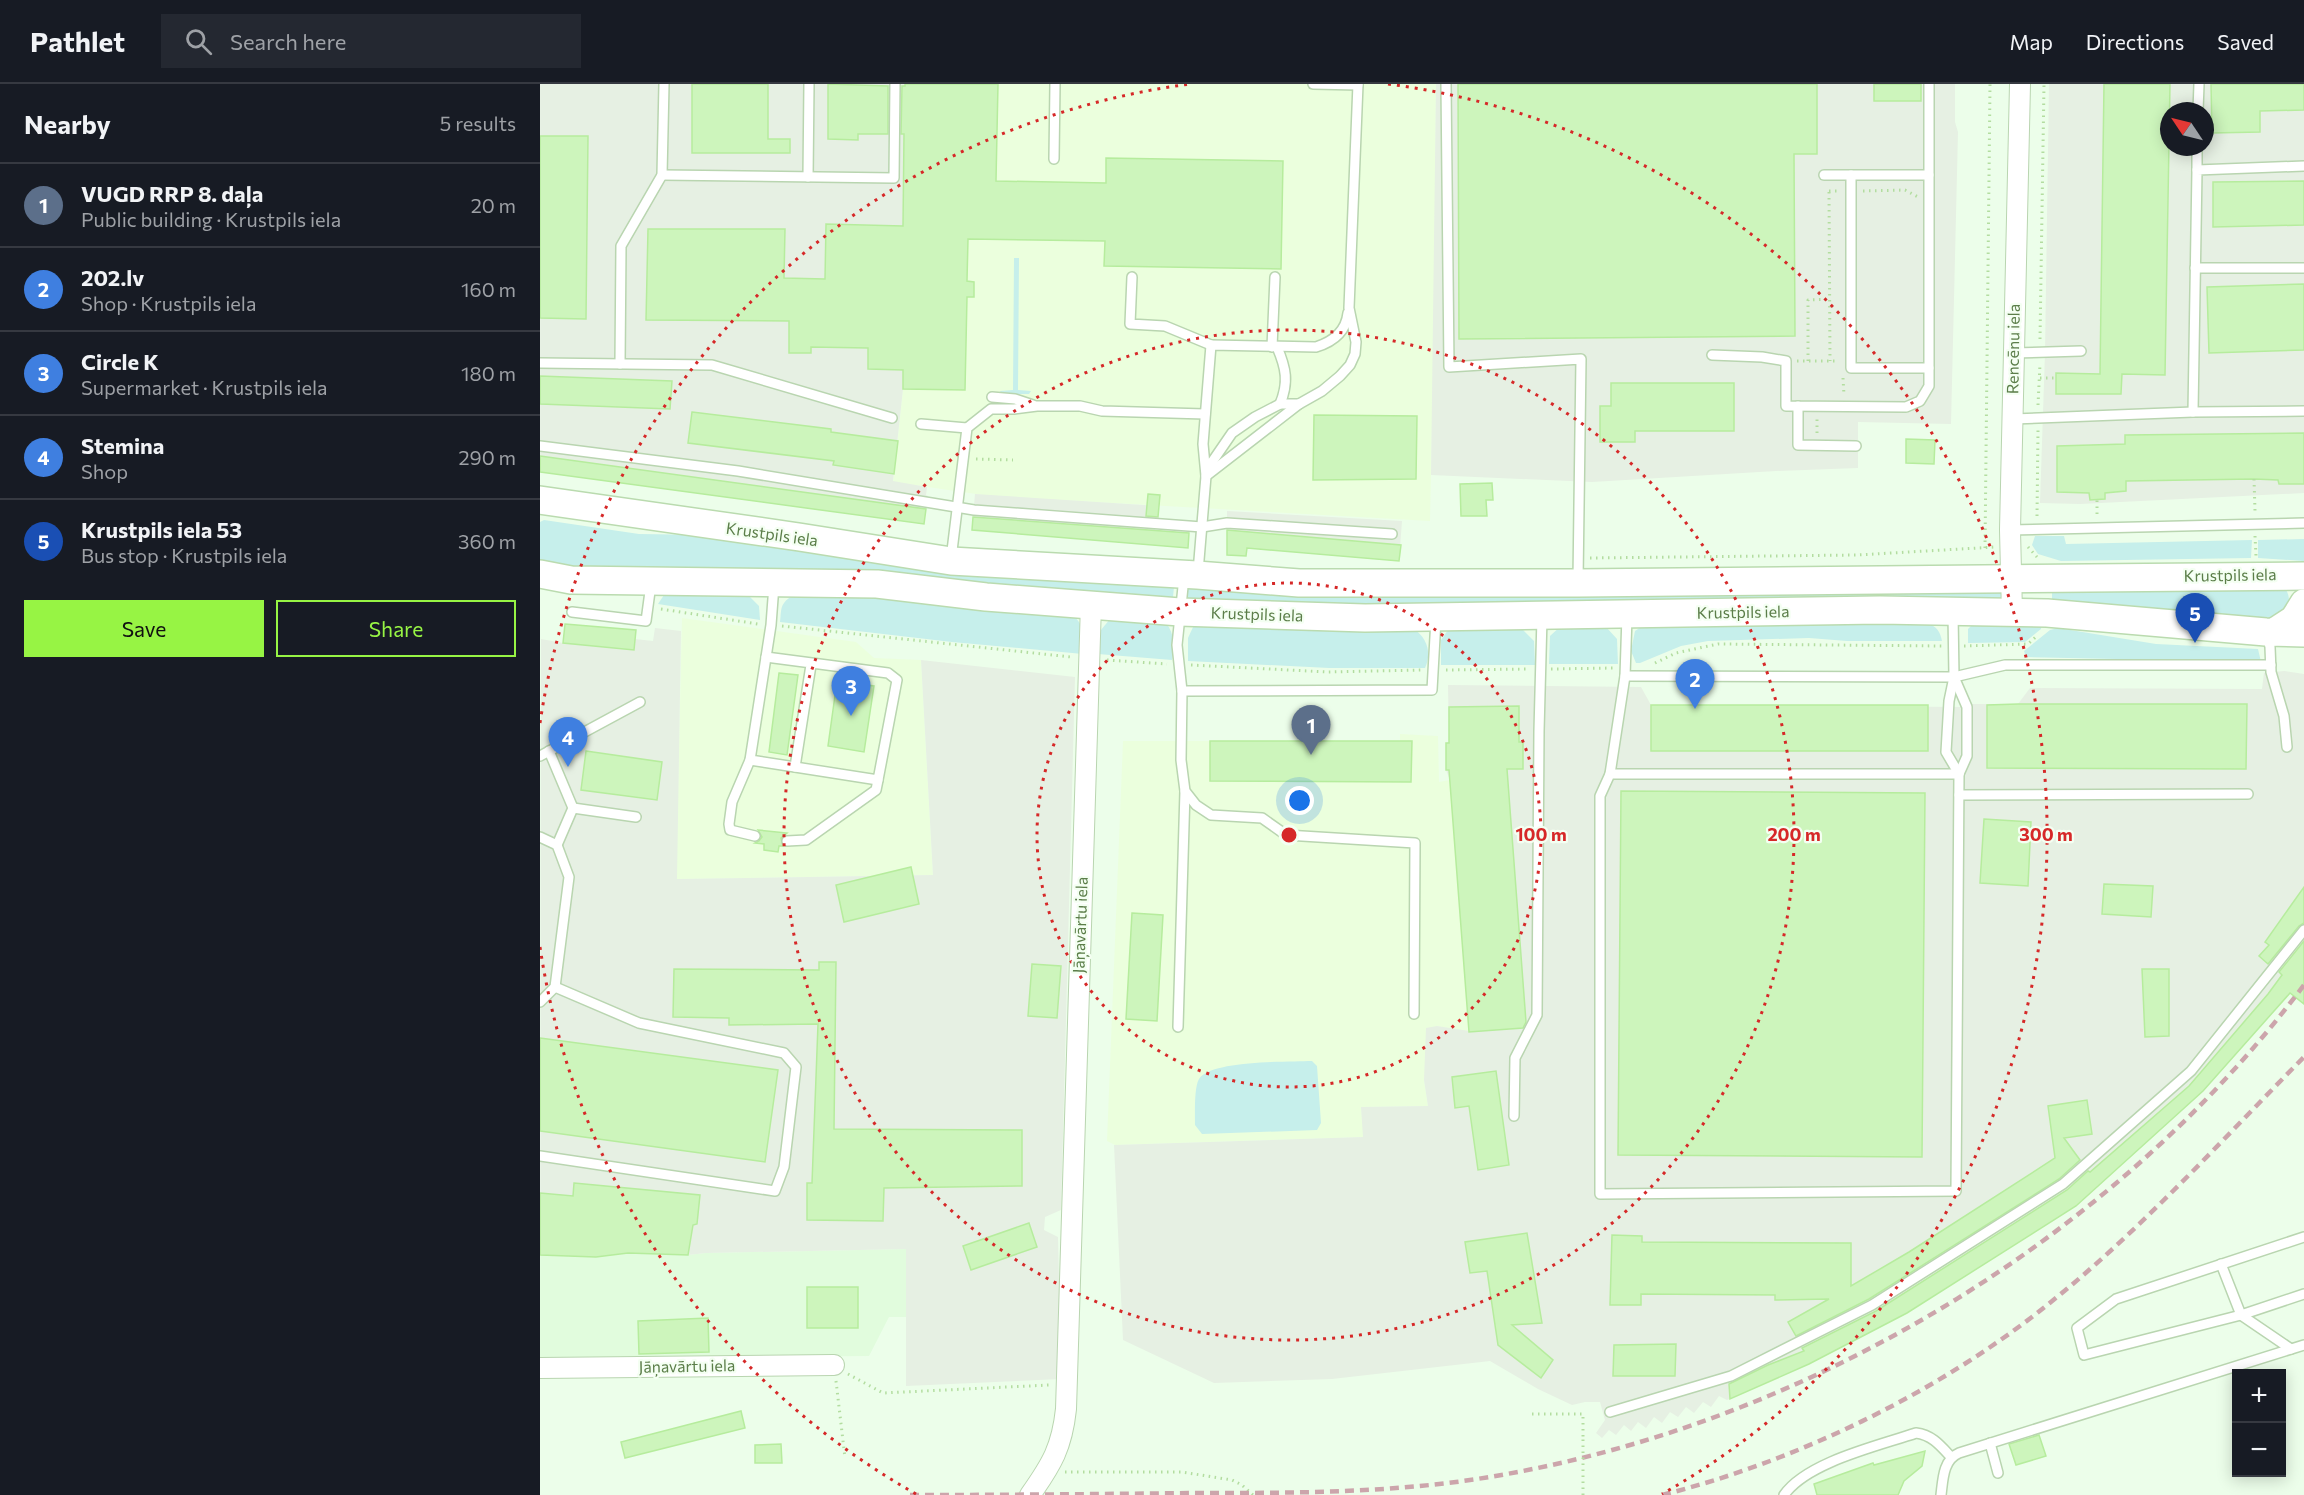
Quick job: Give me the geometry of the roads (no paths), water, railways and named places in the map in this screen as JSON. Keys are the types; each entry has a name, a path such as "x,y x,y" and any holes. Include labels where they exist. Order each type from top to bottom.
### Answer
{"main road":[{"name":"Krustpils iela","path":"540,500 951,561 1299,583 1579,571 2299,581"},
{"path":"540,515 616,525 654,526 690,522"},
{"name":"Krustpils iela","path":"540,574 649,594 774,583 877,584 986,597 1180,612 1436,618 1880,610 1953,611 2047,613 2304,633"},
{"path":"2270,632 2294,619 2304,603"}],"street":[{"name":"Rencēnu iela","path":"2012,613 2010,539 2020,84"},
{"name":"Jāņavārtu iela","path":"1030,1495 1055,1459 1064,1433 1091,604"},
{"name":"Jāņavārtu iela","path":"540,1368 834,1365"}],"lane":[{"path":"620,364 621,246 662,175 663,84"},
{"path":"807,177 809,84"},
{"path":"662,175 894,178 895,84"},
{"path":"1053,159 1054,84"},
{"path":"1132,277 1130,324 1165,326 1211,345 1316,347 1330,343 1339,335 1347,322 1358,84 1313,84"},
{"path":"1446,84 1449,367 1581,359 1579,571"},
{"path":"1712,355 1762,357 1786,361 1786,406 1906,408 1920,401 1929,386 1929,84"},
{"path":"2198,102 2199,84"},
{"path":"2193,412 2198,156"},
{"path":"2197,170 2304,166"},
{"path":"1826,175 1929,175"},
{"path":"1851,175 1851,368 1929,368"},
{"path":"2195,268 2304,268"},
{"path":"1275,277 1274,347 1286,368 1286,389 1280,404"},
{"path":"1206,476 1299,404 1322,391 1350,365 1356,342 1348,308"},
{"path":"1178,1027 1185,791 1181,760 1182,691 1177,645 1180,612 1202,526 1206,476 1203,444 1211,345"},
{"path":"2013,353 2081,351"},
{"path":"540,363 712,364 892,418"},
{"path":"992,397 1015,399 1036,406"},
{"path":"1206,476 1210,465 1232,433 1280,404 1299,404"},
{"path":"951,561 968,428 991,409 1080,406 1102,411 1205,414"},
{"path":"1798,406 1798,445 1856,446"},
{"path":"2012,419 2193,412 2304,411"},
{"path":"921,424 968,428"},
{"path":"540,446 738,471 974,510 1202,526 1250,524 1392,534"},
{"path":"2010,539 2033,529 2304,523"},
{"path":"755,836 730,830 729,824 732,802 750,760 771,625 774,583"},
{"path":"572,612 646,621 649,594"},
{"path":"1953,611 1954,677 1949,701 1946,752 1959,774"},
{"path":"1627,614 1625,672 1610,774 1600,796 1600,1194 1956,1191 1959,774 1967,756 1967,707 1954,677"},
{"path":"1514,1116 1515,1058 1537,1015 1542,617"},
{"path":"1182,691 1432,690 1436,618"},
{"path":"2270,632 2271,672 2284,716 2287,747"},
{"path":"766,657 888,674 897,681 876,790 806,840 787,841"},
{"path":"795,767 811,664"},
{"path":"1625,672 1954,677 2005,665 2271,665"},
{"path":"573,808 544,753 640,702"},
{"path":"750,760 878,780"},
{"path":"1610,774 1959,774"},
{"path":"1185,791 1196,805 1211,815 1262,818 1286,835 1415,843 1414,1014"},
{"path":"1959,795 2248,794"},
{"path":"573,808 636,817"},
{"path":"540,1002 555,987 568,877 557,845 573,808"},
{"path":"540,837 557,845"},
{"path":"1610,1413 1731,1376 1862,1310 2063,1184 2191,1071 2304,930"},
{"path":"540,1156 775,1191 784,1167 796,1067 784,1053 639,1023 555,987"},
{"path":"2304,1237 2116,1299 2078,1328 2084,1355 2241,1315 2304,1294"},
{"path":"2221,1264 2241,1315 2291,1349"},
{"path":"1941,1495 1945,1469 1951,1457 2304,1345"},
{"path":"1784,1495 1790,1486 1819,1467 1916,1433 1925,1434 1936,1441 1951,1457"},
{"path":"1990,1443 1998,1473"}],"railway":[{"path":"910,1495 1295,1492 1424,1486 1578,1459 1699,1423 1816,1375 1928,1316 2035,1247 2134,1168 2224,1080 2304,985"},
{"path":"1662,1495 1713,1481 1814,1443 1912,1395 2004,1338 2046,1306 2114,1248 2304,1057"}],"place":[{"name":"Krustpils iela 53","path":"2195,643"},
{"name":"202.lv","path":"1695,709"},
{"name":"Circle K","path":"851,716"},
{"name":"VUGD RRP 8. daļa","path":"1311,755"},
{"name":"Stemina","path":"568,767"}]}
